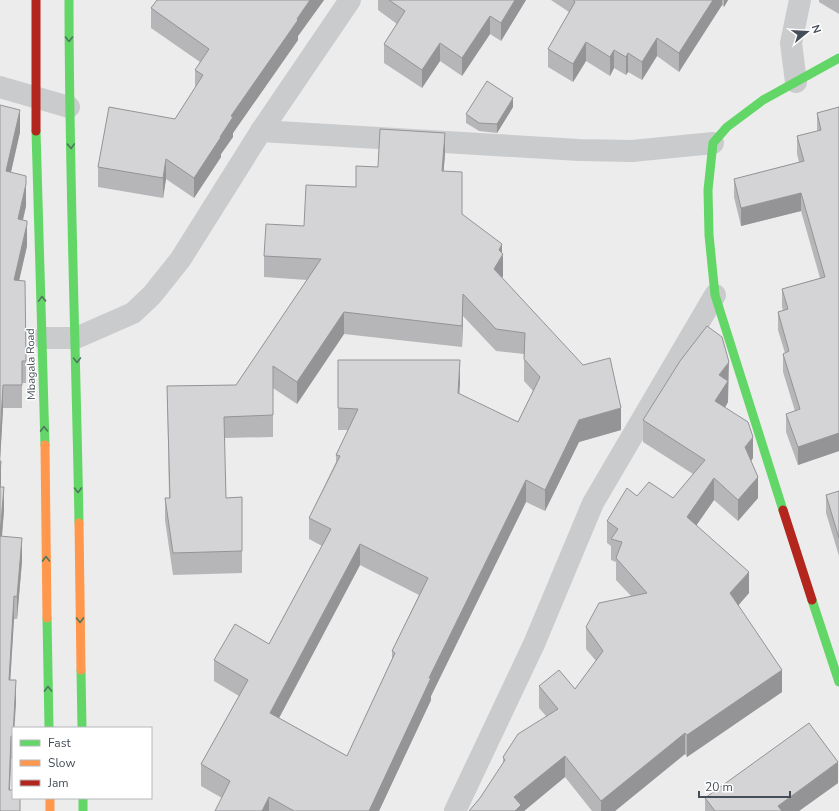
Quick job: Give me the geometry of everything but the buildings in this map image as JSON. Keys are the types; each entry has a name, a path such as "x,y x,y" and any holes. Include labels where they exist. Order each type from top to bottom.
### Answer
{"street":[{"name":"Mbagala Road","path":"36,0 36,97 43,338 49,727"},
{"path":"69,0 69,107 76,338 82,727"},
{"path":"43,338 76,338 133,313 152,295 180,260 261,131 350,0"},
{"path":"796,82 791,43 800,0"},
{"path":"839,58 763,100 727,127 713,143 708,205 709,235 715,295 756,430 839,682"},
{"path":"0,87 69,107"},
{"path":"261,131 579,150 632,151 713,143"},
{"path":"455,811 534,644 593,503 715,295"},
{"path":"50,799 50,811"},
{"path":"83,799 83,811"}],"traffic: fast":[{"path":"69,0 71,196 79,523"},
{"path":"783,510 715,295 709,235 708,190 713,143 727,127 763,100 839,58"},
{"path":"36,131 45,445"},
{"path":"812,600 839,682"},
{"path":"47,618 49,727"},
{"path":"81,670 82,727"},
{"path":"83,799 83,811"}],"traffic: slow":[{"path":"45,445 47,618"},
{"path":"79,523 81,670"},
{"path":"50,799 50,811"}],"traffic: jam":[{"path":"36,0 36,131"},
{"path":"783,510 812,600"}]}
